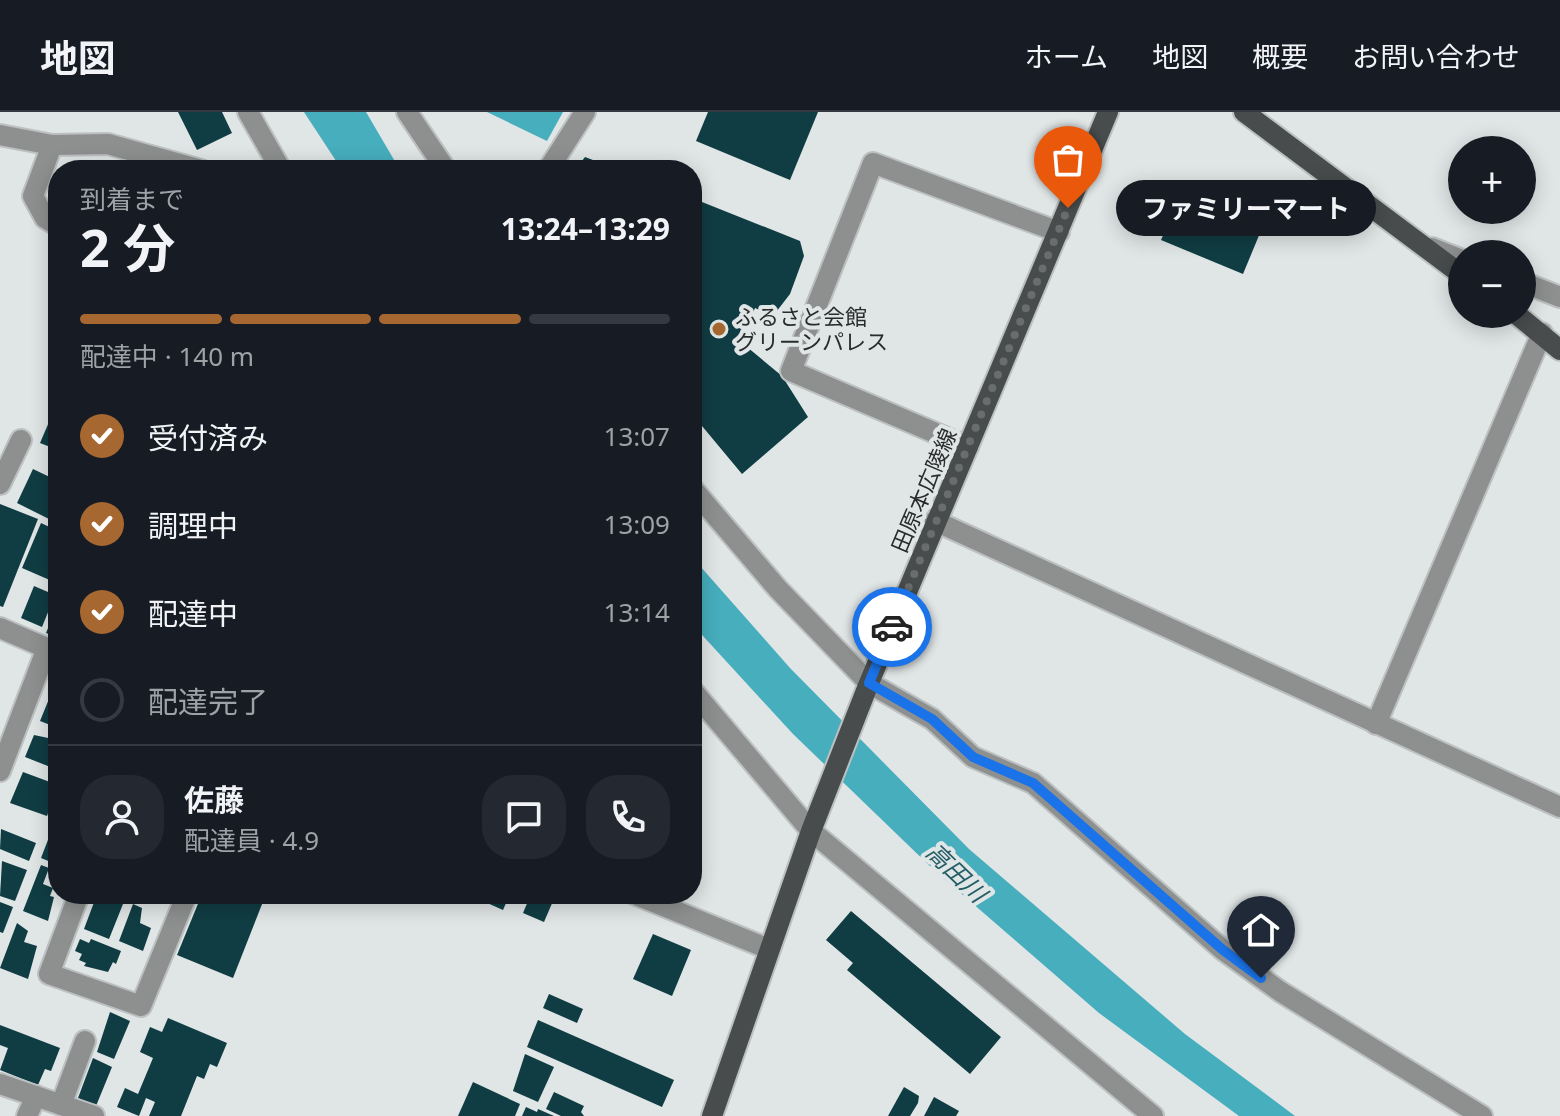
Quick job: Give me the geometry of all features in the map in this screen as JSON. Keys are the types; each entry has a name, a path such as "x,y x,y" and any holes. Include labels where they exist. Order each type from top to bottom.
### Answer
{"main road":[{"name":"田原本広陵線","path":"712,1116 769,949 867,690 1108,112"},
{"path":"1244,112 1448,265"},
{"path":"1535,328 1560,350"}],"street":[{"path":"248,112 275,160"},
{"path":"407,112 439,160"},
{"path":"554,160 585,112"},
{"path":"0,135 52,145 108,144 165,160"},
{"path":"48,220 33,196 52,145"},
{"path":"968,447 791,371 873,163 1059,232"},
{"path":"1420,244 1448,255"},
{"path":"1536,288 1560,297"},
{"path":"1376,724 1542,333"},
{"path":"0,484 21,440"},
{"path":"702,500 867,690 932,719 973,757 1033,783 1223,950 1281,992 1482,1116"},
{"path":"935,521 1560,807"},
{"path":"0,628 48,648"},
{"path":"0,771 48,659"},
{"path":"702,701 815,823 1153,1116"},
{"path":"75,904 49,974 141,1006 183,904"},
{"path":"659,904 769,949"},
{"path":"61,1105 85,1041"},
{"path":"0,1084 94,1116"},
{"path":"27,1116 36,1096"}],"water":[{"path":"304,112 366,112 394,160 335,160"},
{"path":"487,112 563,112 547,141"},
{"name":"高田川","path":"702,568 790,668 969,849 1185,1034 1295,1116 1239,1116 1099,1013 934,870 793,734 702,635"}],"building":[{"path":"178,112 222,112 232,133 197,150"},
{"path":"708,112 818,112 790,180 696,141"},
{"path":"1179,199 1260,233 1243,274 1161,240"},
{"name":"ふるさと会館 グリーンパレス","path":"702,202 800,241 804,256 790,294 773,316 755,308 741,342 782,376 808,417 742,474 702,426"},
{"path":"48,424 48,446 40,443"},
{"path":"33,469 48,476 48,518 17,503"},
{"path":"0,504 38,519 3,607 0,606"},
{"path":"41,523 48,526 48,579 22,568"},
{"path":"34,586 48,592 48,612 42,627 21,618"},
{"path":"48,701 48,724 40,721"},
{"path":"34,735 48,738 48,766 25,757"},
{"path":"23,772 48,781 47,816 10,803"},
{"path":"1,829 36,843 29,861 0,849"},
{"path":"48,840 48,861 41,858"},
{"path":"2,861 27,870 15,901 0,896"},
{"path":"41,865 48,868 43,884 48,886 48,904 52,904 48,921 23,911"},
{"path":"0,902 13,907 3,933 0,932"},
{"path":"93,904 123,904 109,939 84,929"},
{"path":"133,904 142,908 140,923 151,928 143,951 119,941"},
{"path":"198,904 262,904 233,978 177,955"},
{"path":"490,904 506,904 503,910"},
{"path":"527,904 552,904 544,922 523,913"},
{"path":"851,911 1001,1037 970,1074 847,970 853,963 826,940"},
{"path":"17,923 28,931 24,942 37,946 28,979 0,968"},
{"path":"653,934 691,950 672,996 633,979"},
{"path":"80,939 89,943 91,939 121,951 116,964 113,962 108,972 84,966 86,963 79,960 82,954 75,951"},
{"path":"549,994 583,1009 577,1023 543,1008"},
{"path":"110,1012 130,1021 114,1059 97,1052"},
{"path":"168,1018 227,1043 217,1067 210,1064 204,1079 197,1076 181,1116 149,1116 155,1102 146,1098 139,1116 117,1107 125,1088 138,1094 153,1058 140,1052 150,1027 162,1032"},
{"path":"538,1020 674,1080 662,1107 527,1047"},
{"path":"0,1025 60,1048 51,1071 45,1069 38,1085 0,1070 8,1048 0,1045"},
{"path":"525,1054 554,1067 538,1102 513,1091"},
{"path":"93,1058 112,1067 96,1106 78,1098"},
{"path":"473,1082 520,1104 515,1116 458,1116"},
{"path":"904,1087 919,1096 918,1103 910,1116 888,1116"},
{"path":"554,1092 584,1106 581,1112 584,1116 561,1116 546,1109"},
{"path":"934,1097 959,1111 956,1116 924,1116"},
{"path":"526,1107 537,1112 538,1109 554,1116 522,1116"}],"way so far":[{"path":"892,627 1068,208"}],"place":[{"name":"ファミリーマート","path":"1068,208"},
{"name":"ふるさと会館 グリーンパレス","path":"719,329"}],"route":[{"path":"892,627 869,683 932,719 973,757 992,768 1033,783 1223,950 1261,978"}]}
